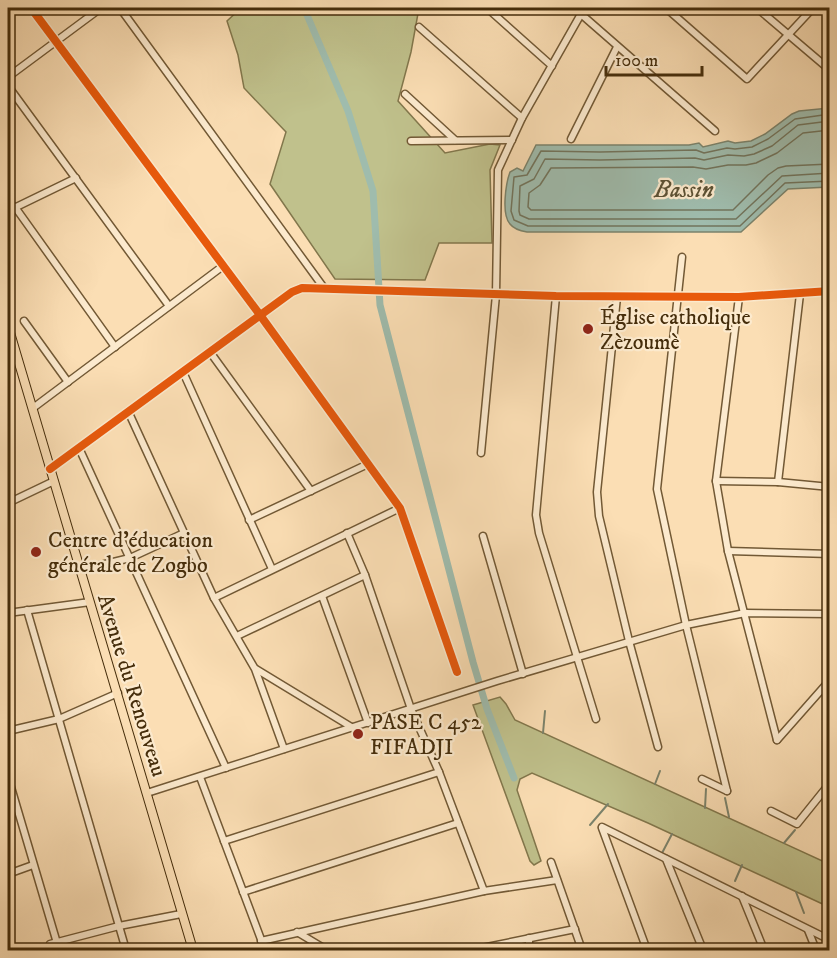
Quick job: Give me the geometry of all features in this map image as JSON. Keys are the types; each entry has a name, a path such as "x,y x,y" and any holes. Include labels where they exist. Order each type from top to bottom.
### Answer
{"main road":[{"name":"Avenue du Renouveau","path":"8,326 9,337 33,408 193,951"}],"street":[{"path":"31,8 260,315 400,508 457,672"},
{"path":"8,77 101,8"},
{"path":"120,8 324,288"},
{"path":"487,8 552,66"},
{"path":"574,8 715,131"},
{"path":"666,8 747,79 813,8"},
{"path":"757,8 830,70"},
{"path":"481,453 496,295 498,170 522,118 581,14"},
{"path":"419,27 522,118"},
{"path":"571,139 617,47"},
{"path":"8,86 169,306"},
{"path":"405,94 455,141"},
{"path":"411,141 512,140"},
{"path":"8,211 76,178"},
{"path":"15,207 115,347"},
{"path":"682,257 657,489 727,792 702,779"},
{"path":"33,408 223,266"},
{"path":"50,470 297,290 371,289 496,295 617,297 739,297 830,291"},
{"path":"778,482 800,294"},
{"path":"556,296 536,515 539,533 596,719"},
{"path":"617,297 597,492 599,516 629,641 658,747"},
{"path":"739,297 717,481 728,551 777,740 830,680"},
{"path":"24,321 68,382"},
{"path":"210,352 311,491"},
{"path":"183,372 272,569"},
{"path":"128,411 214,598 255,669 284,749"},
{"path":"79,448 226,768"},
{"path":"249,520 368,464"},
{"path":"717,481 778,482 830,487"},
{"path":"8,503 54,482"},
{"path":"214,598 400,508"},
{"path":"80,570 130,558 184,533"},
{"path":"347,533 411,708 439,772 484,891"},
{"path":"483,536 523,674"},
{"path":"728,551 830,554"},
{"path":"237,636 364,575"},
{"path":"322,596 368,723"},
{"path":"8,612 90,602"},
{"path":"27,610 126,951"},
{"path":"147,794 497,681 687,625 745,613 830,614"},
{"path":"255,669 353,728"},
{"path":"8,731 58,719 118,693"},
{"path":"224,841 439,772"},
{"path":"8,777 54,933 51,946 119,927 181,914"},
{"path":"200,777 265,951"},
{"path":"771,811 797,824 830,783"},
{"path":"243,892 458,823"},
{"path":"647,951 602,827 830,940"},
{"path":"666,859 703,951"},
{"path":"551,862 582,951"},
{"path":"8,874 33,865"},
{"path":"261,941 484,891 557,880"},
{"path":"742,896 764,951"},
{"path":"472,951 574,928"},
{"path":"808,930 816,951"},
{"path":"296,932 327,951"},
{"path":"529,938 529,951"}],"green space":[{"path":"241,8 419,8 411,52 398,101 445,153 490,144 500,145 490,170 492,243 439,243 425,280 335,279 270,184 286,132 244,88 238,55 227,21"},
{"path":"500,697 515,720 829,864 829,907 648,823 532,773 520,779 517,790 541,861 534,865 530,861 473,705"}],"water":[{"name":"Bassin","path":"829,108 829,187 788,189 741,232 527,232 513,227 507,219 505,198 510,172 517,168 523,171 536,145 689,145 699,143 703,147 728,141 735,143 751,141 799,111"}],"waterway":[{"path":"304,8 348,111 373,191 380,305 473,662 487,709 514,778"},
{"path":"543,733 545,711"},
{"path":"655,784 660,771"},
{"path":"705,808 706,789"},
{"path":"725,798 729,817"},
{"path":"590,825 608,804"},
{"path":"784,843 795,830"},
{"path":"661,855 672,834"},
{"path":"735,881 742,865"},
{"path":"796,892 804,913"}],"cycle path":[{"path":"31,8 260,315 400,508 457,672"},
{"path":"50,469 292,292 302,288 556,296 739,297 830,291"}],"place":[{"name":"Église catholique Zèzoumè","path":"588,329"},
{"name":"Centre d'éducation générale de Zogbo","path":"36,552"},
{"name":"PASE C 452 FIFADJI","path":"358,734"}]}
